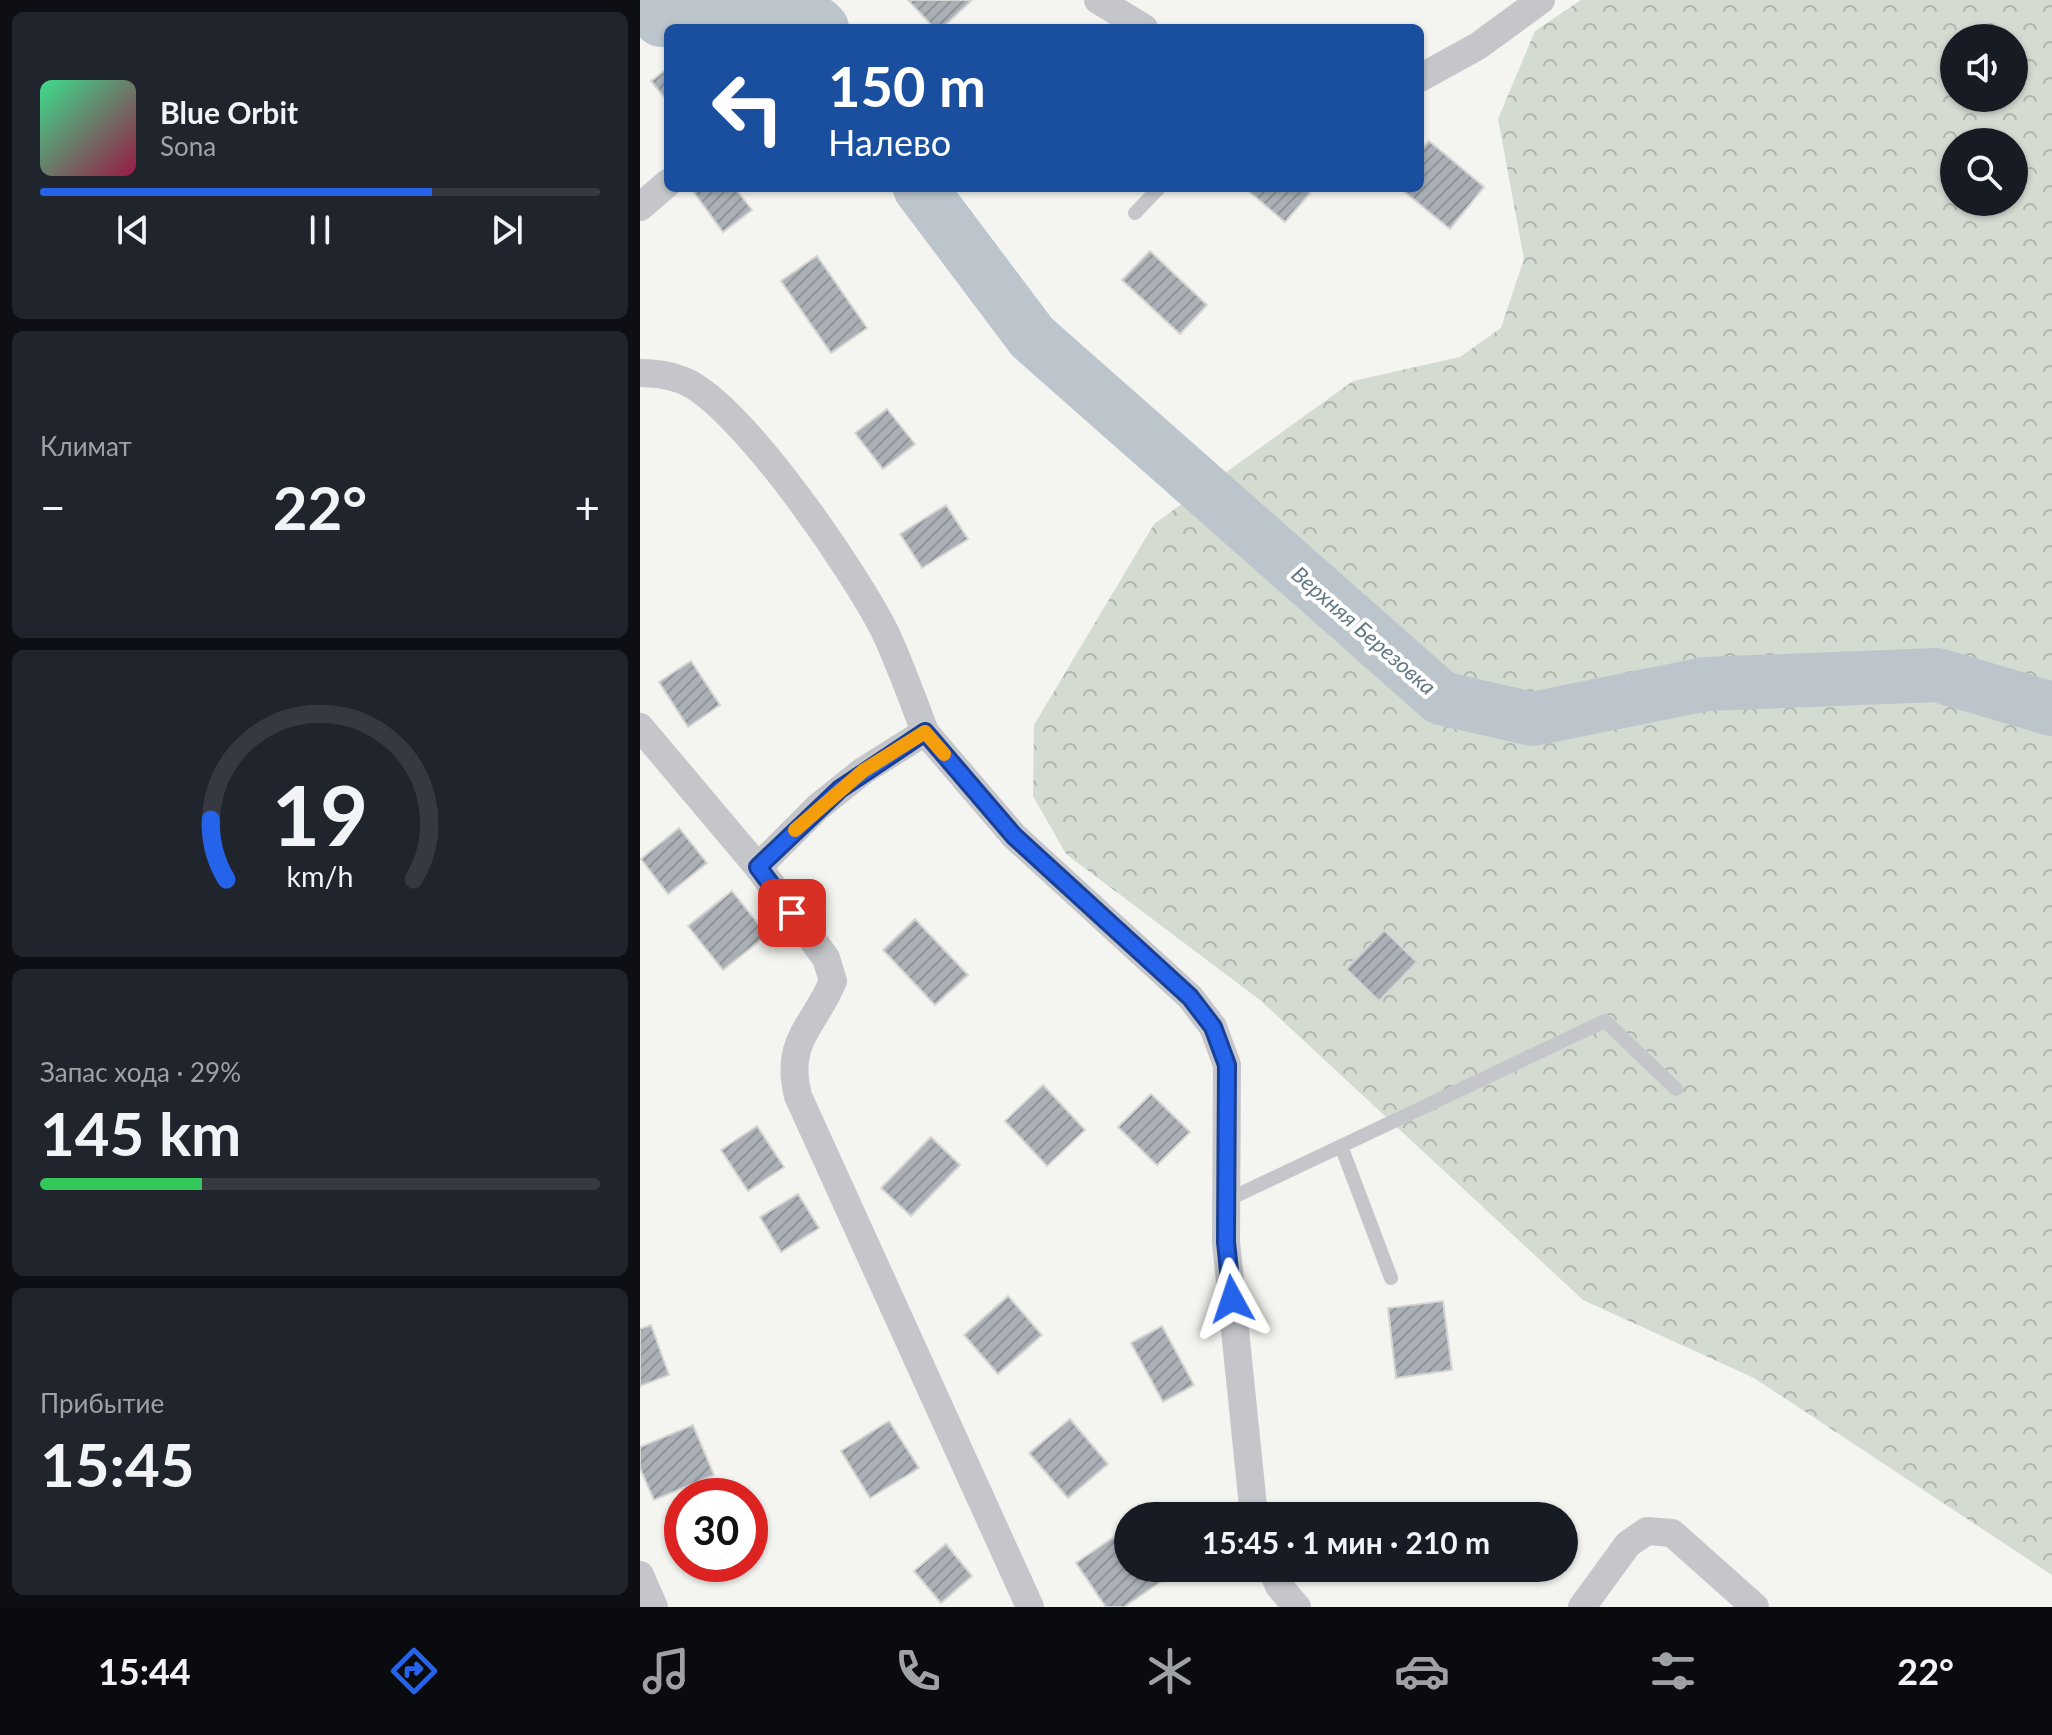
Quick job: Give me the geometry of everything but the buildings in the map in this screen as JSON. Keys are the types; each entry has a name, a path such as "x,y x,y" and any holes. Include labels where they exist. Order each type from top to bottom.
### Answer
{"street":[{"path":"1098,0 1137,24"},
{"path":"1424,76 1478,46 1541,0"},
{"path":"640,207 664,186"},
{"path":"640,373 684,380 722,409 754,441 808,511 879,622 925,732 1014,836 1190,997 1213,1027 1227,1065 1226,1242 1253,1502"},
{"path":"640,727 758,867 826,958 833,981 794,1049 792,1073 798,1096 1030,1607"},
{"path":"758,867 840,789 925,732"},
{"path":"1582,1607 1628,1544 1647,1531 1672,1533 1755,1607"},
{"path":"640,1575 654,1607"},
{"path":"1277,1582 1297,1607"}],"lane":[{"path":"1135,213 1155,192"},
{"path":"1227,1200 1605,1021 1676,1089"},
{"path":"1341,1146 1391,1278"}],"green space":[{"path":"1581,0 2052,0 2052,1575 1754,1378 1583,1300 1260,1000 1066,854 1033,796 1034,725 1154,524 1353,381 1460,357 1501,328 1524,259 1498,119 1535,31"}],"waterway":[{"name":"Верхняя Березовка","path":"640,2 661,20 818,24"},
{"name":"Верхняя Березовка","path":"923,192 1032,337 1441,698 1532,719 1706,684 1937,675 2052,709"}],"slow traffic":[{"path":"795,830 863,771 925,732 944,754"}],"route":[{"path":"792,913 758,867 840,789 925,732 1014,836 1190,997 1213,1027 1227,1065 1226,1242 1232,1299"}]}
